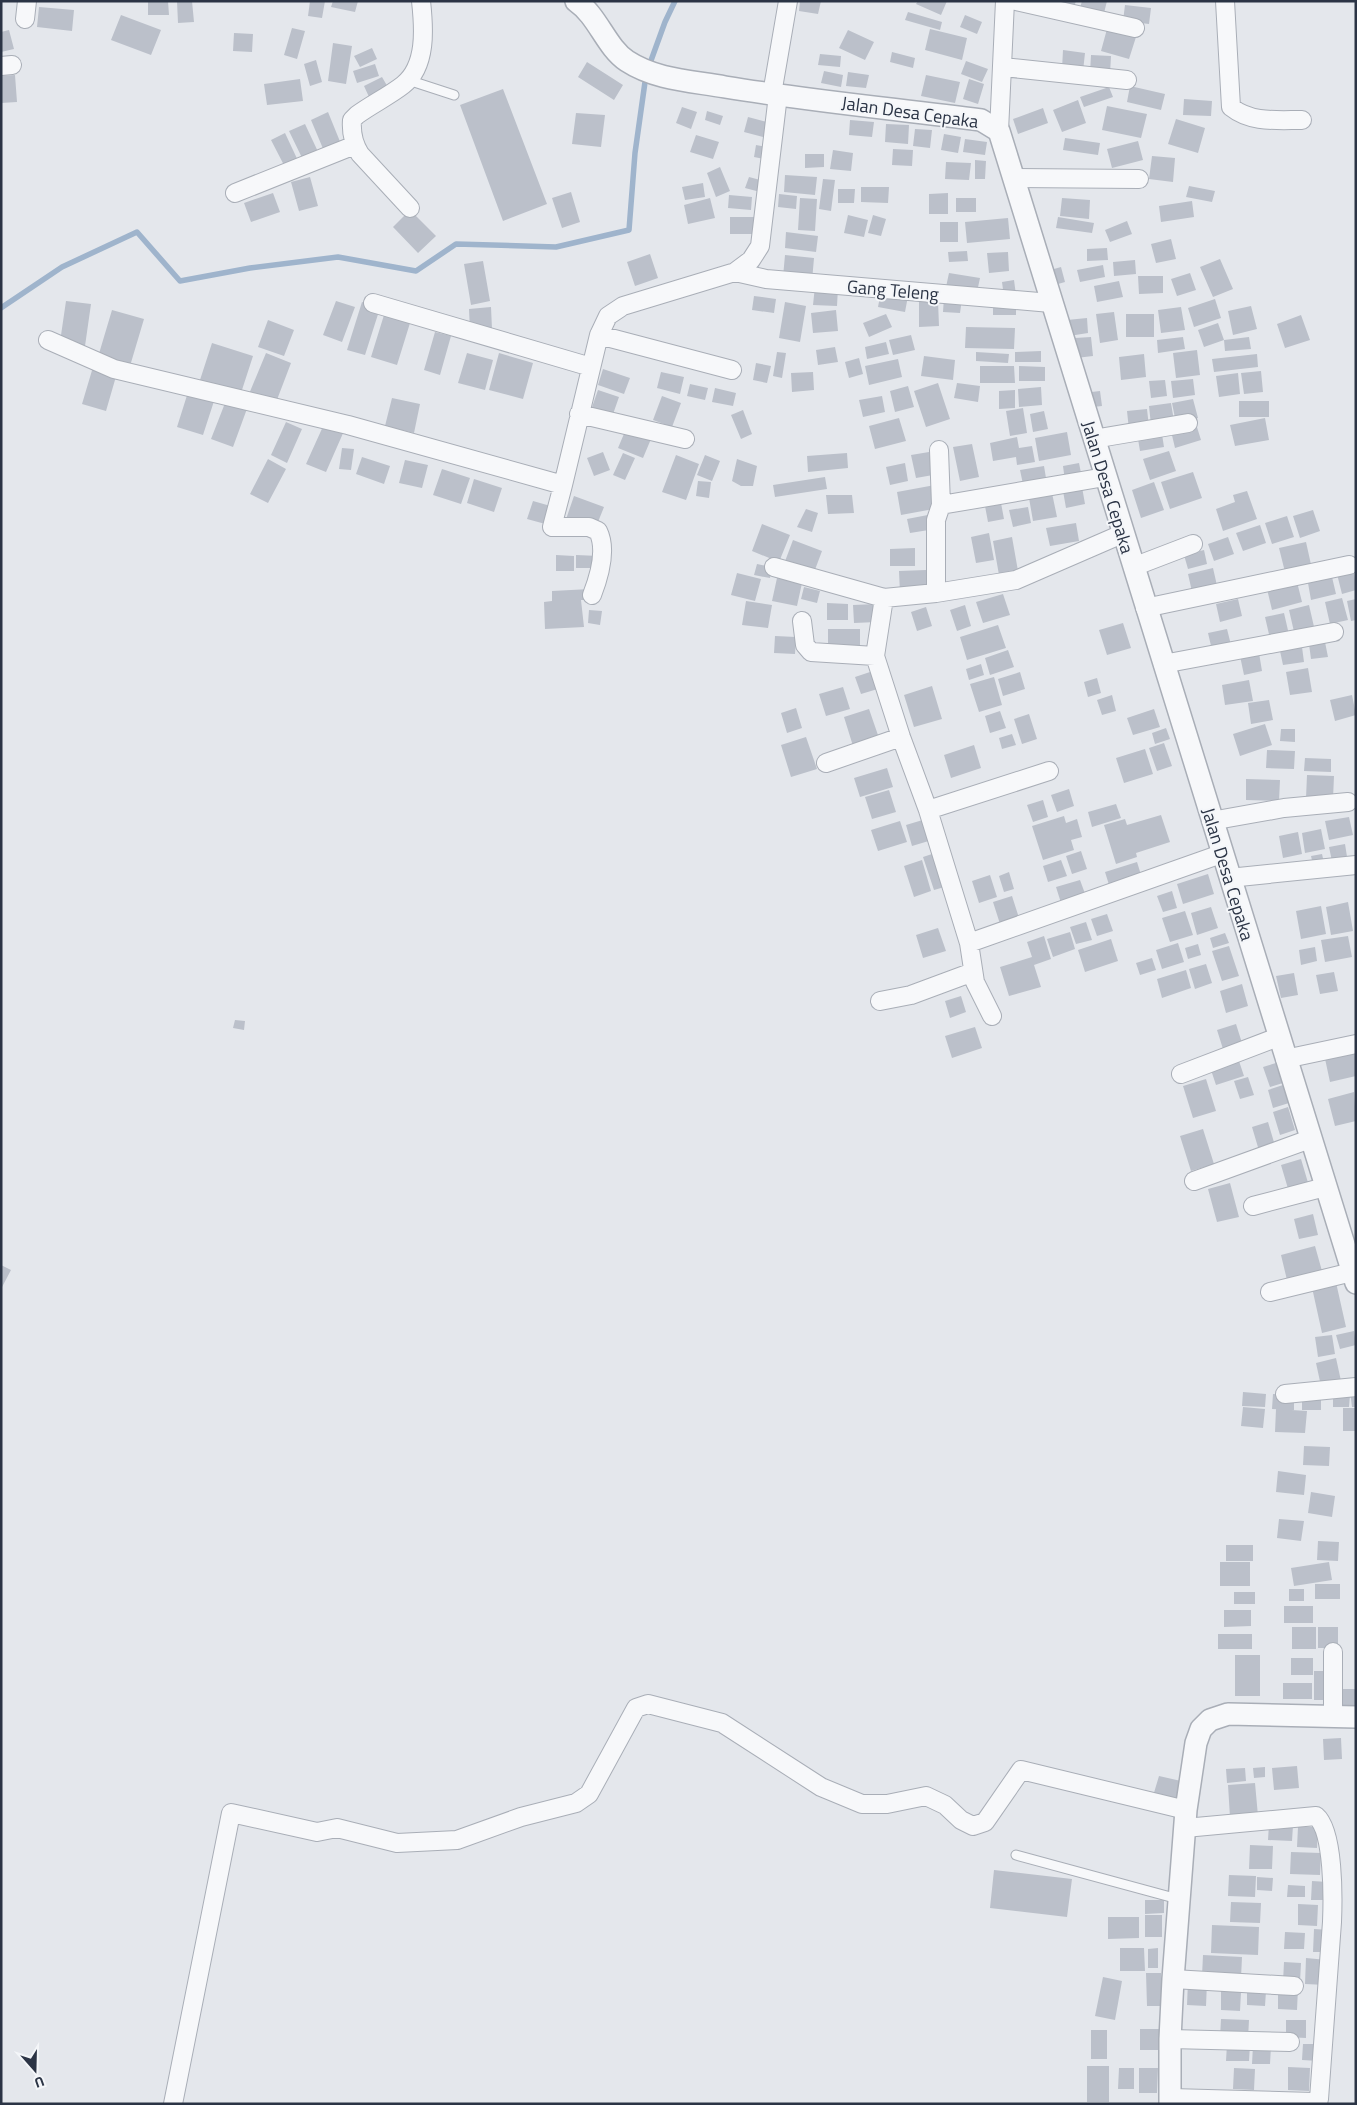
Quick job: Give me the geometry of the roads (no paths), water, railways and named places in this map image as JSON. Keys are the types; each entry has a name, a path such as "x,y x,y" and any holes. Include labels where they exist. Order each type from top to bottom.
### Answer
{"street":[{"path":"25,19 26,1"},
{"path":"410,208 360,154 355,145 352,120 408,80 418,66 423,40 421,1"},
{"name":"Jalan Desa Cepaka","path":"576,1 583,6 600,26 626,60 653,74 775,95 981,120 999,131 1122,534 1354,1277"},
{"path":"592,595 598,580 601,536 598,531 589,527 552,528 599,335 608,316 623,306 736,272 751,260 760,246 775,95 788,1"},
{"path":"999,131 1006,1"},
{"path":"1016,1 1135,28"},
{"path":"1224,1 1231,107 1238,113 1259,120 1302,120"},
{"path":"1003,67 1127,80"},
{"path":"235,193 355,145"},
{"path":"1013,178 1140,179"},
{"name":"Gang Teleng","path":"736,272 766,279 1051,303"},
{"path":"373,303 591,367"},
{"path":"599,335 732,370"},
{"path":"48,340 114,369 348,425 563,485"},
{"path":"579,414 685,439"},
{"path":"1093,439 1188,423"},
{"path":"936,593 936,520 941,505 940,450"},
{"path":"941,505 1105,477"},
{"path":"774,567 884,598 936,593 1016,580 1122,534"},
{"path":"1133,567 1193,544"},
{"path":"1145,608 1349,565"},
{"path":"884,598 875,656 901,737 928,810 969,943 975,982 992,1016"},
{"path":"802,621 805,645 811,652 875,656"},
{"path":"1163,664 1334,632"},
{"path":"826,763 901,737"},
{"path":"928,810 1049,771"},
{"path":"1211,821 1284,808 1348,802"},
{"path":"969,943 1222,854"},
{"path":"1229,878 1356,865"},
{"path":"880,1000 911,995 973,972"},
{"path":"1181,1074 1278,1037"},
{"path":"1285,1060 1356,1044"},
{"path":"1194,1181 1310,1139"},
{"path":"1253,1206 1326,1187"},
{"path":"1270,1292 1354,1277"},
{"path":"1285,1394 1356,1386"},
{"path":"1333,1652 1333,1716"},
{"path":"173,2104 231,1813 317,1832 337,1828 397,1842 457,1840 521,1817 576,1804 589,1794 636,1708 648,1704 722,1723 821,1788 862,1804 887,1804 926,1796 945,1806 961,1820 973,1826 985,1822 1021,1770 1186,1819 1316,1816 1320,1819 1327,1841 1333,1915 1319,2099 1313,2102 1171,2101 1170,2039 1173,1979 1186,1819 1196,1743 1201,1729 1210,1720 1228,1714 1356,1717"},
{"path":"1173,1979 1294,1986"},
{"path":"1170,2039 1290,2042"}],"lane":[{"path":"408,80 454,95"},
{"path":"1016,1855 1178,1899"}],"waterway":[{"path":"649,66 675,1"},
{"path":"1,308 62,267 137,232 180,281 250,268 338,257 416,271 456,244 556,247 629,230 635,153 646,75"}]}
